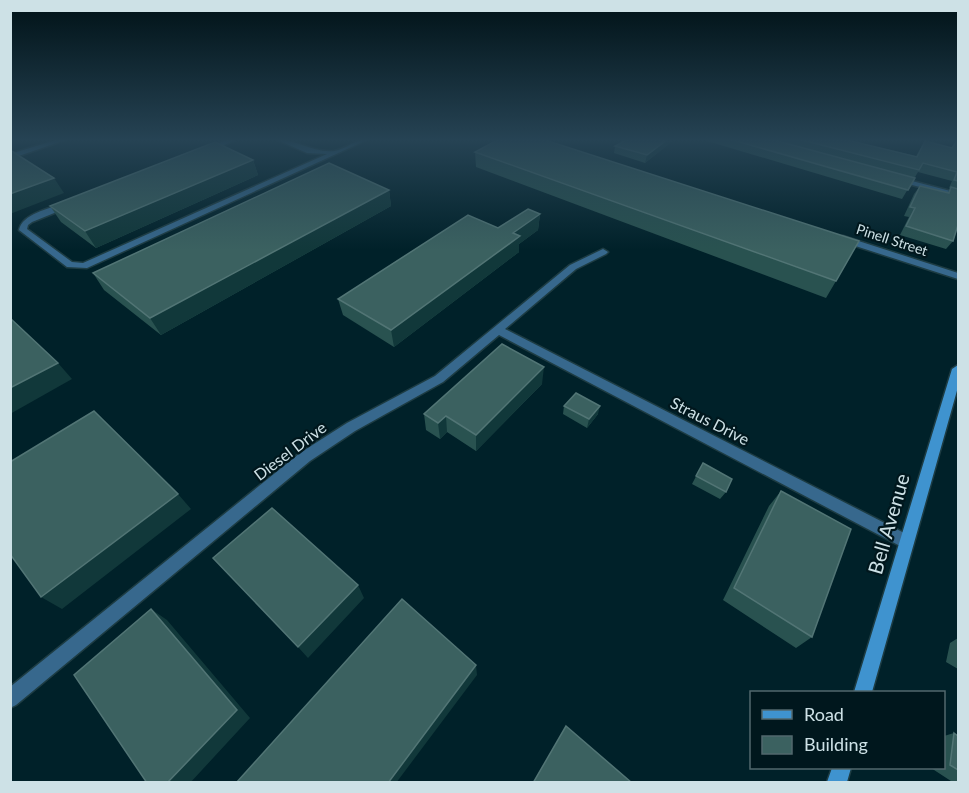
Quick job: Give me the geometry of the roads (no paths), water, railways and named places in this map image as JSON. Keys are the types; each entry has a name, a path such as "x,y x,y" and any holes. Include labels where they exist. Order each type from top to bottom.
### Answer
{"main road":[{"name":"Bell Avenue","path":"864,691 958,369"}],"street":[{"path":"75,202 33,218 23,227 70,265 79,267 283,176"},
{"path":"889,176 958,195"},
{"name":"Pinell Street","path":"828,234 958,276"},
{"name":"Diesel Drive","path":"10,699 305,457 351,427 439,379 573,267 603,252"},
{"name":"Straus Drive","path":"498,330 907,542"}]}
